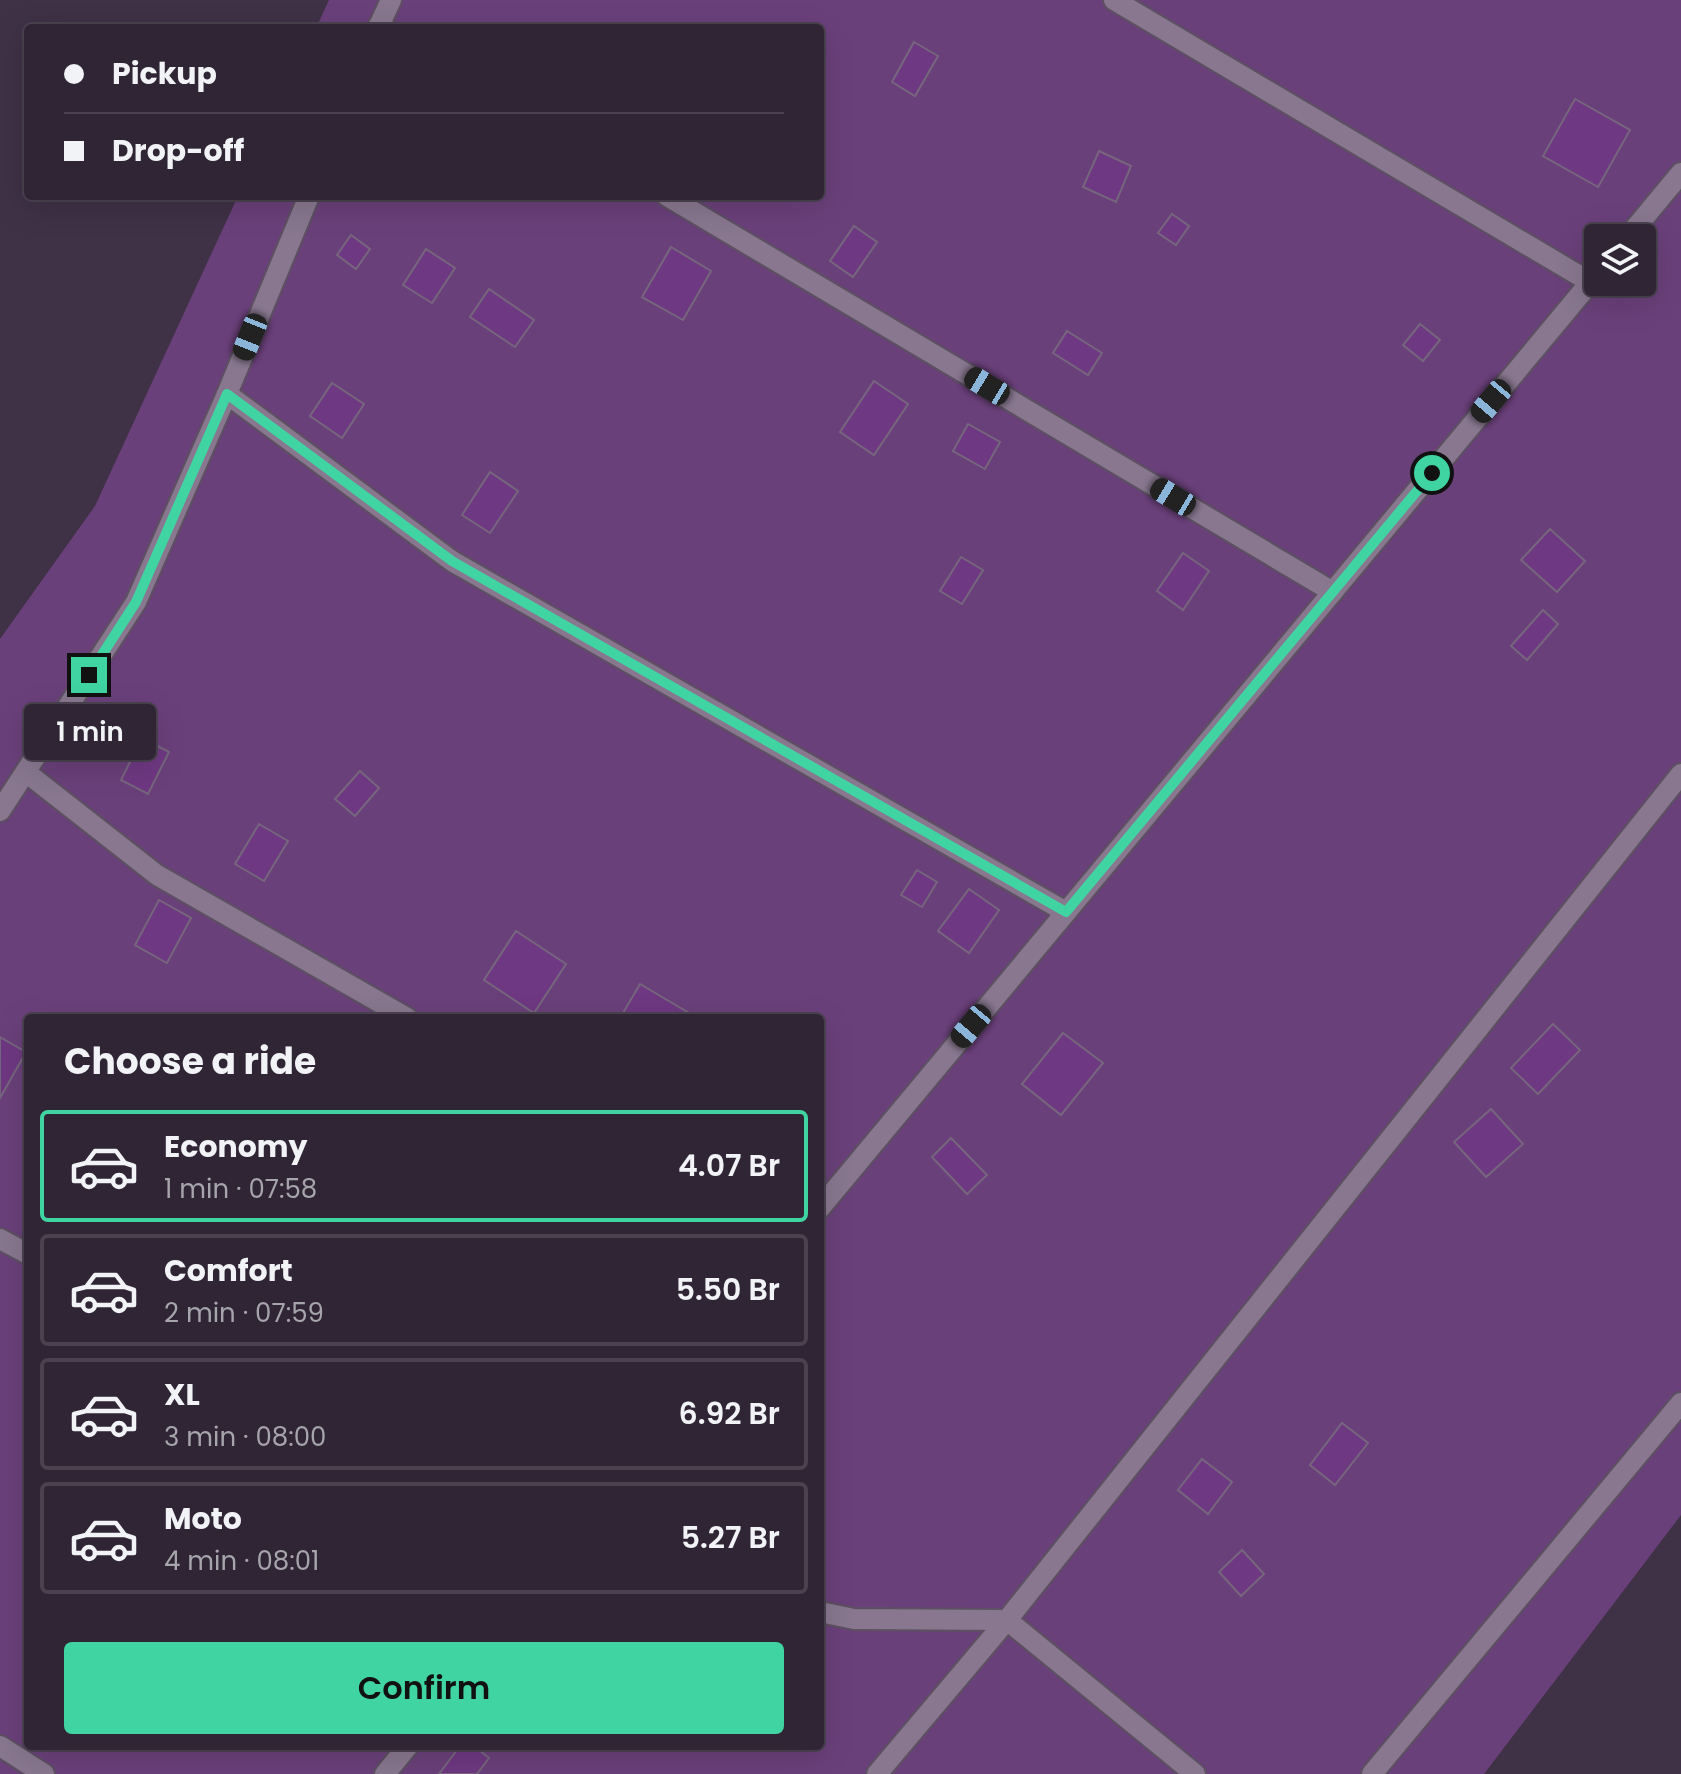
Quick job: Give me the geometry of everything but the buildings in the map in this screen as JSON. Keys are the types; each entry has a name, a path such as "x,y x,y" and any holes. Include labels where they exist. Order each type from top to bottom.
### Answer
{"street":[{"path":"382,24 391,0"},
{"path":"1114,0 1584,272"},
{"path":"1639,224 1681,173"},
{"path":"0,811 136,602 307,200"},
{"path":"674,200 1333,592"},
{"path":"824,1203 1584,290"},
{"path":"227,394 452,561 1066,912"},
{"path":"27,773 157,875 400,1014"},
{"path":"877,1774 1007,1620 1681,774"},
{"path":"0,1239 24,1252"},
{"path":"1372,1774 1681,1403"},
{"path":"824,1613 854,1619 1007,1620 1195,1774"},
{"path":"0,1746 44,1774"},
{"path":"385,1774 405,1750"}],"shaded area":[{"path":"329,0 1681,0 1681,1515 1484,1774 0,1774 0,639 95,506 236,200 824,200 824,24 318,24"}],"route":[{"path":"89,675 136,602 227,394 452,561 1066,912 1432,473"}]}
